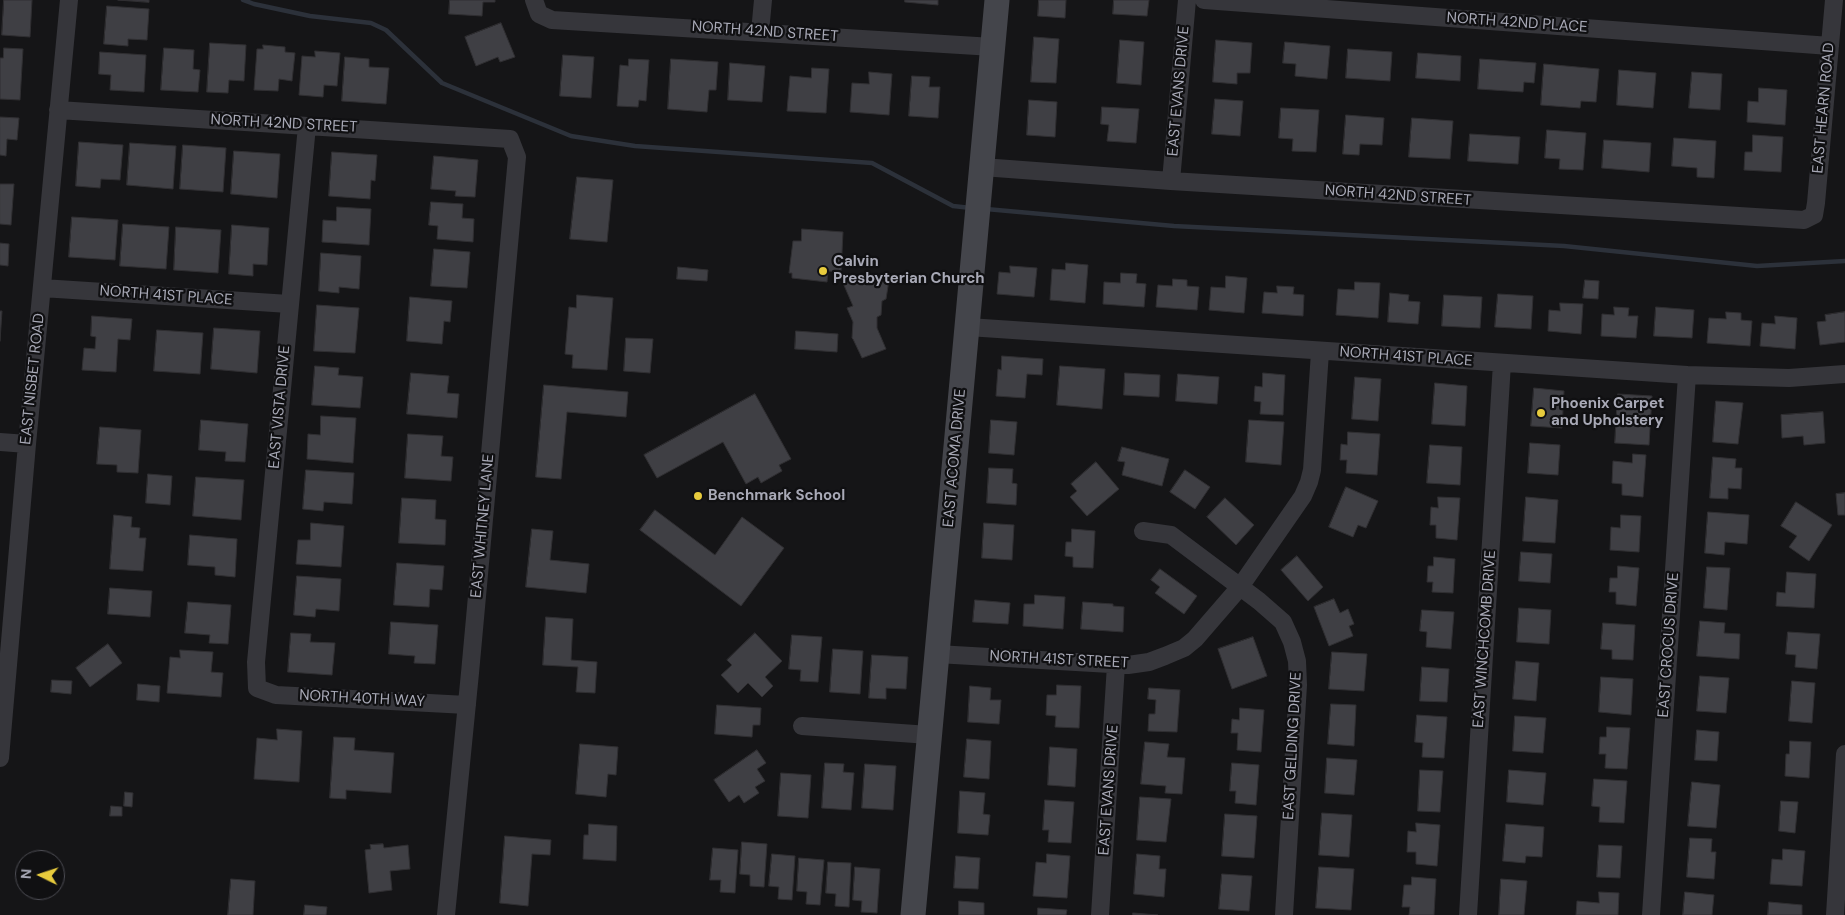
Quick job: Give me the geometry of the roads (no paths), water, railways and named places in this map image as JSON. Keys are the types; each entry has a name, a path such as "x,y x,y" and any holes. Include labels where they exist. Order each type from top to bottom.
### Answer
{"street":[{"name":"EAST NISBET ROAD","path":"0,758 27,444 69,0"},
{"path":"760,32 763,0"},
{"name":"EAST ACOMA DRIVE","path":"913,915 997,0"},
{"name":"EAST EVANS DRIVE","path":"1171,181 1187,0"},
{"name":"NORTH 42ND PLACE","path":"1204,0 1830,46"},
{"name":"EAST HEARN ROAD","path":"1814,215 1834,0"},
{"name":"NORTH 42ND STREET","path":"536,7 552,20 993,47"},
{"name":"NORTH 42ND STREET","path":"58,110 510,138"},
{"name":"EAST VISTA DRIVE","path":"257,688 256,662 306,126"},
{"name":"EAST WHITNEY LANE","path":"446,915 517,157 510,138"},
{"name":"NORTH 42ND STREET","path":"981,175 1171,181 1804,220 1814,215"},
{"name":"NORTH 41ST PLACE","path":"42,288 290,304"},
{"name":"NORTH 41ST PLACE","path":"968,327 1687,375 1790,378 1845,374"},
{"path":"1240,587 1291,516 1309,482 1313,456 1320,352"},
{"name":"EAST WINCHCOMB DRIVE","path":"1468,915 1502,363"},
{"name":"EAST CROCUS DRIVE","path":"1651,915 1687,375"},
{"path":"0,442 27,444"},
{"name":"EAST GELDING DRIVE","path":"1143,531 1171,536 1259,600 1282,622 1292,642 1297,661 1298,695 1284,915"},
{"name":"NORTH 41ST STREET","path":"937,654 1116,665 1149,662 1184,648 1212,621 1240,587"},
{"name":"EAST EVANS DRIVE","path":"1100,915 1116,665"},
{"name":"NORTH 40TH WAY","path":"257,688 276,695 467,705"},
{"path":"802,726 929,735"},
{"path":"1835,915 1845,754"}],"waterway":[{"path":"243,0 310,16 371,23 386,30 442,83 571,136 635,146 872,163 953,206 971,208"},
{"path":"986,209 1174,226 1564,246 1757,266 1845,261"}],"place":[{"name":"Calvin Presbyterian Church","path":"823,271"},
{"name":"Phoenix Carpet and Upholstery","path":"1541,413"},
{"name":"Benchmark School","path":"698,496"}]}
